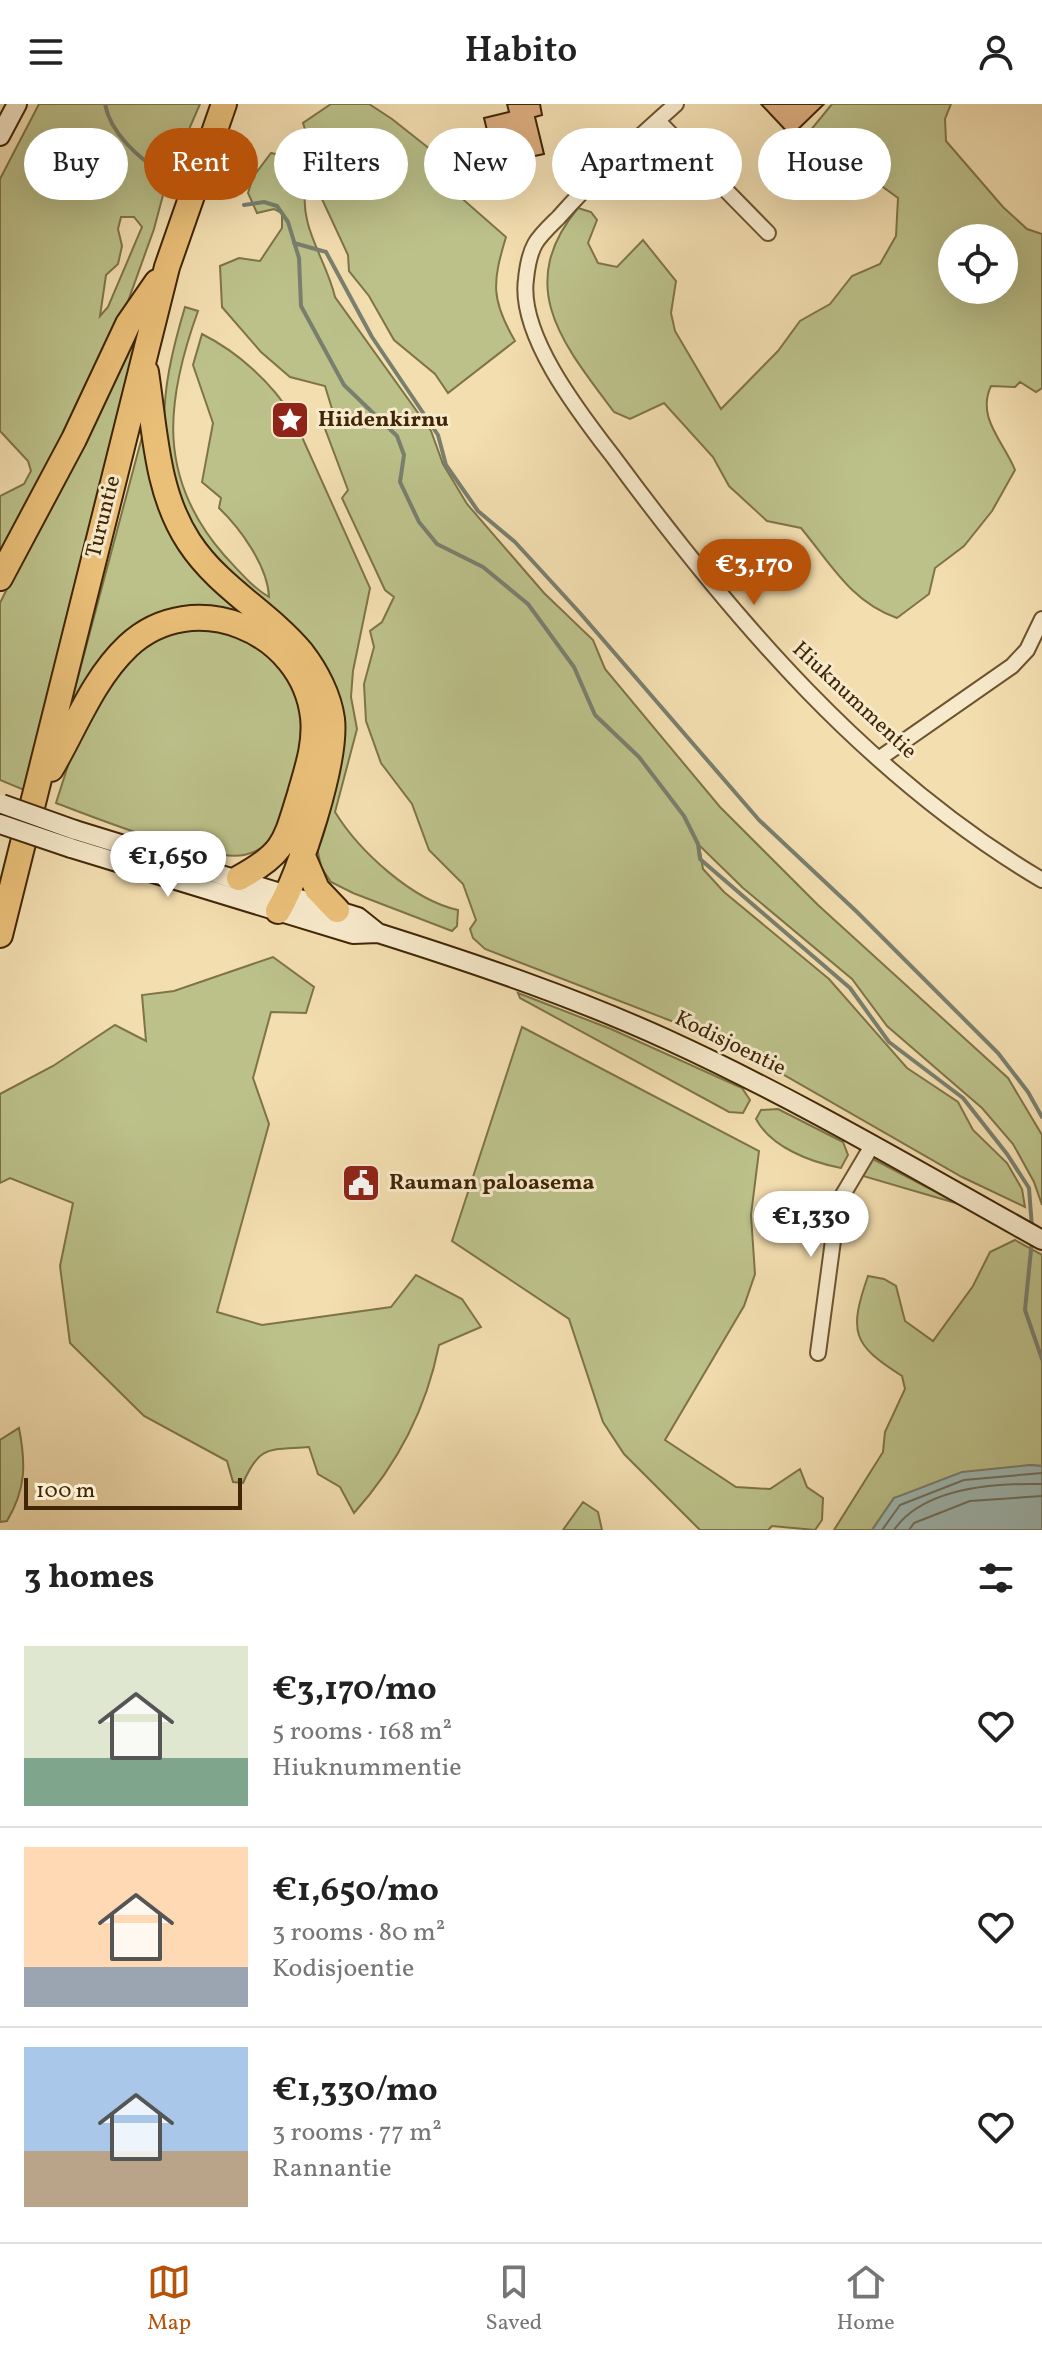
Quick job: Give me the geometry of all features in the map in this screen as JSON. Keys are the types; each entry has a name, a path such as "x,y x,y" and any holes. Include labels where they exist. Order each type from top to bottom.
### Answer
{"highway":[{"name":"Turuntie","path":"0,935 167,267 224,104"},
{"path":"0,578 74,439 128,324 167,267"},
{"path":"144,359 164,486 187,539 220,580 302,653 328,701 332,718 331,750 293,850 239,878"},
{"path":"35,795 95,690 130,645 153,629 175,620 202,615 250,628 283,655 308,696 313,716 311,756 281,898"},
{"path":"293,850 317,889 337,910"}],"street":[{"path":"0,136 17,104"},
{"path":"676,104 658,121 768,233"},
{"name":"Hiuknummentie","path":"658,121 577,196 534,245 524,298 530,324 579,411 688,558 748,629 833,716 880,758 950,817 1042,880"},
{"path":"880,758 1012,666 1027,650 1042,619"},
{"name":"Kodisjoentie","path":"1,803 73,839 358,917 378,933 537,987 665,1039 873,1144 1042,1240"},
{"name":"Kodisjoentie","path":"0,824 239,878 353,934 378,933"},
{"path":"818,1353 838,1203 849,1178 873,1144"}],"green space":[{"path":"39,104 200,104 190,128 144,128 144,200 162,200 154,229 127,304 0,560 0,496 24,484 31,471 28,461 0,431 0,179 24,133 24,200 128,200 128,128 27,128","holes":["121,217 134,217 142,227 108,307 100,316 106,275 118,264 122,246 118,229"]},
{"path":"331,104 369,104 403,128 305,128 303,123"},
{"path":"832,104 951,104 945,119 946,141 1003,207 1027,229 1042,234 1042,388 1036,392 1020,382 1015,387 991,386 987,398 989,419 1015,470 992,511 964,546 935,568 929,594 897,618 854,592 801,528 767,521 729,486 713,457 664,403 630,419 614,412 563,339 548,290 549,264 559,237 578,208 591,212 597,220 588,243 598,263 617,267 643,240 676,281 671,313 675,331 721,409 778,351 800,321 830,304 852,276 880,264 896,236 898,198 891,193 891,128 812,128"},
{"path":"408,132 424,144 424,200 464,200 506,237 498,267 496,291 502,314 515,341 448,393 435,374 394,340 369,296 349,271 348,255 322,200 408,200"},
{"path":"271,153 274,154 274,200 305,200 309,229 335,297 431,431 443,464 467,504 544,593 593,640 605,669 720,807 818,905 1008,1078 1042,1135 1042,1205 1034,1182 1013,1144 982,1108 887,1026 852,979 743,888 699,845 703,869 724,892 829,979 907,1068 958,1102 973,1130 1007,1163 1022,1189 1025,1207 962,1177 770,1067 687,1027 485,949 473,938 470,929 476,920 463,884 429,850 412,804 381,763 366,721 364,684 374,647 370,631 382,622 394,597 385,590 342,498 348,490 321,418 332,409 325,386 290,377 261,352 222,307 220,266 239,258 260,261 282,228 282,213 274,209 257,213 251,200 258,200 258,170"},
{"path":"185,307 198,311 187,344 174,408 178,468 187,497 202,526 224,555 269,597 259,561 219,508 221,498 202,482 213,423 193,365 202,334 253,370 275,392 293,417 370,588 353,671 351,697 357,729 335,812 372,858 388,872 423,896 458,910 457,926 452,931 353,893 331,882 321,867 317,847 342,744 200,542 184,511 167,454 165,398"},
{"path":"134,330 140,331 24,790 0,780 0,603"},
{"path":"146,422 155,478 266,626 177,613 66,722"},
{"path":"181,625 232,630 258,641 284,670 301,707 303,742 279,827 261,848 248,854 226,855 178,846 56,803 72,753 118,666"},
{"path":"273,957 314,987 306,1013 271,1012 253,1078 269,1124 217,1312 262,1325 391,1307 416,1275 462,1299 481,1327 439,1345 426,1392 408,1435 384,1475 354,1513 340,1487 318,1474 309,1447 275,1449 261,1455 243,1483 233,1482 227,1461 144,1416 70,1343 60,1266 73,1203 10,1178 0,1183 0,1094 53,1066 115,1025 146,1041 142,995 174,991"},
{"path":"518,993 611,1029 742,1088 750,1100 743,1113 729,1112 520,998"},
{"path":"522,1027 759,1151 751,1215 755,1274 744,1306 665,1440 736,1487 770,1489 800,1469 807,1487 823,1498 822,1520 815,1530 772,1526 768,1530 700,1530 624,1454 603,1422 569,1319 452,1241"},
{"path":"778,1109 843,1142 848,1155 841,1168 792,1152 771,1138 756,1119 761,1110"},
{"path":"873,1159 959,1204 863,1176"},
{"path":"1015,1240 1042,1255 1042,1466 1030,1465 894,1498 872,1530 834,1530 883,1452 885,1432 905,1389 902,1376 873,1355 859,1336 858,1311 868,1276 884,1279 896,1286 905,1321 933,1341 973,1286 990,1252"},
{"path":"19,1428 23,1453 21,1487 7,1521 0,1522 0,1440"},
{"path":"583,1502 598,1512 602,1530 563,1530"}],"water":[{"path":"1042,1466 1042,1530 872,1530 894,1498 962,1472"}],"building":[{"path":"507,104 540,104 542,115 535,117 544,154 536,156 536,128 486,128 484,118 509,112"},
{"path":"761,104 824,104 799,128 784,128"}],"waterway":[{"path":"105,104 119,135 144,160"},
{"path":"244,205 264,202 277,206 288,222 299,258 301,306 344,385 397,436 404,455 400,482 419,522 437,544 483,567 528,604 574,667 595,715 639,757 684,816 698,844 700,859 850,988 889,1042 963,1098 1029,1188 1032,1228"},
{"path":"294,243 326,252 372,337 438,435 446,465 478,511 515,542 580,613 759,820 856,911 998,1053 1028,1092 1042,1117"},
{"path":"1032,1240 1025,1310 1042,1359"}],"place":[{"name":"Hiidenkirnu","path":"290,420"},
{"name":"Rauman paloasema","path":"361,1183"}]}
